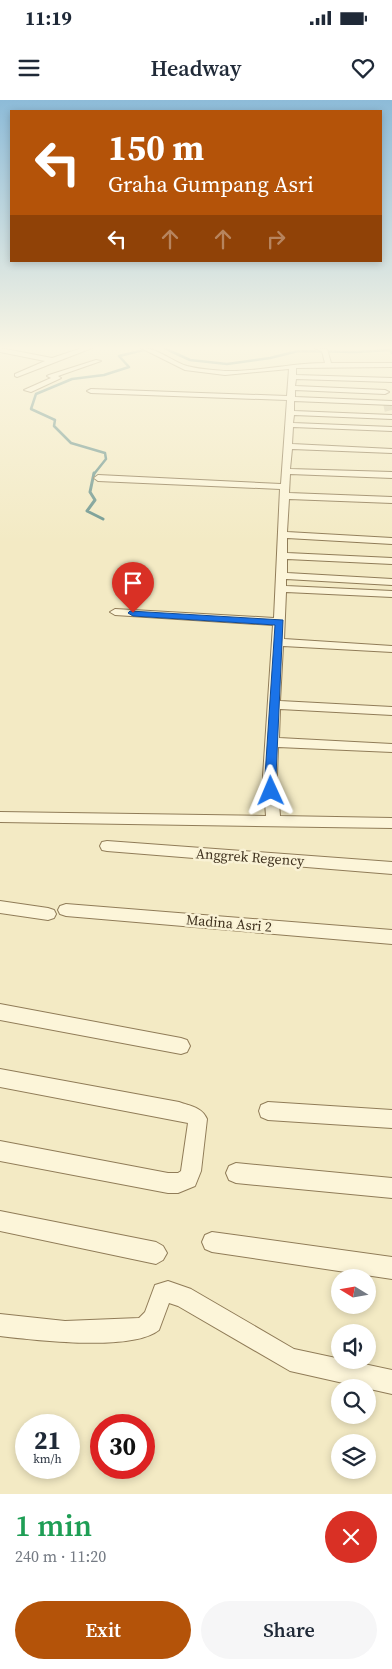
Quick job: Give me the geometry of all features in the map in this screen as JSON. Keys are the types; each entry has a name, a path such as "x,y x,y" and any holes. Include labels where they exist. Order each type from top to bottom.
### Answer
{"street":[{"path":"273,822 270,776 290,413"},
{"path":"291,413 392,417"},
{"path":"289,425 392,429"},
{"path":"287,451 392,451"},
{"path":"287,451 378,459"},
{"path":"286,471 392,475"},
{"path":"98,478 392,500"},
{"path":"283,535 392,541"},
{"path":"282,556 392,561"},
{"path":"282,576 392,582"},
{"path":"281,589 392,594"},
{"path":"114,612 279,622"},
{"path":"278,642 392,648"},
{"path":"274,705 392,711"},
{"path":"272,742 392,748"},
{"path":"0,817 392,823"},
{"name":"Anggrek Regency","path":"107,846 392,868"},
{"path":"0,907 48,914"},
{"name":"Madina Asri 2","path":"66,910 392,937"},
{"path":"0,1012 181,1046"},
{"path":"0,1078 179,1111 198,1119 191,1171 188,1179 178,1183 168,1183 0,1151"},
{"path":"268,1111 392,1119"},
{"path":"236,1173 392,1188"},
{"path":"0,1221 156,1253"},
{"path":"212,1242 392,1268"},
{"path":"0,1325 65,1332 140,1330 154,1322 160,1297 163,1293 168,1292 182,1297 290,1360 392,1382"}],"waterway":[{"path":"40,413 55,420 54,426 71,443 105,453 106,459 94,474"},
{"path":"94,473 90,492 95,500 87,511 103,519"}],"tunnel":[{"path":"389,413 390,417"}],"route":[{"path":"133,613 279,622 270,776 271,791"}]}
